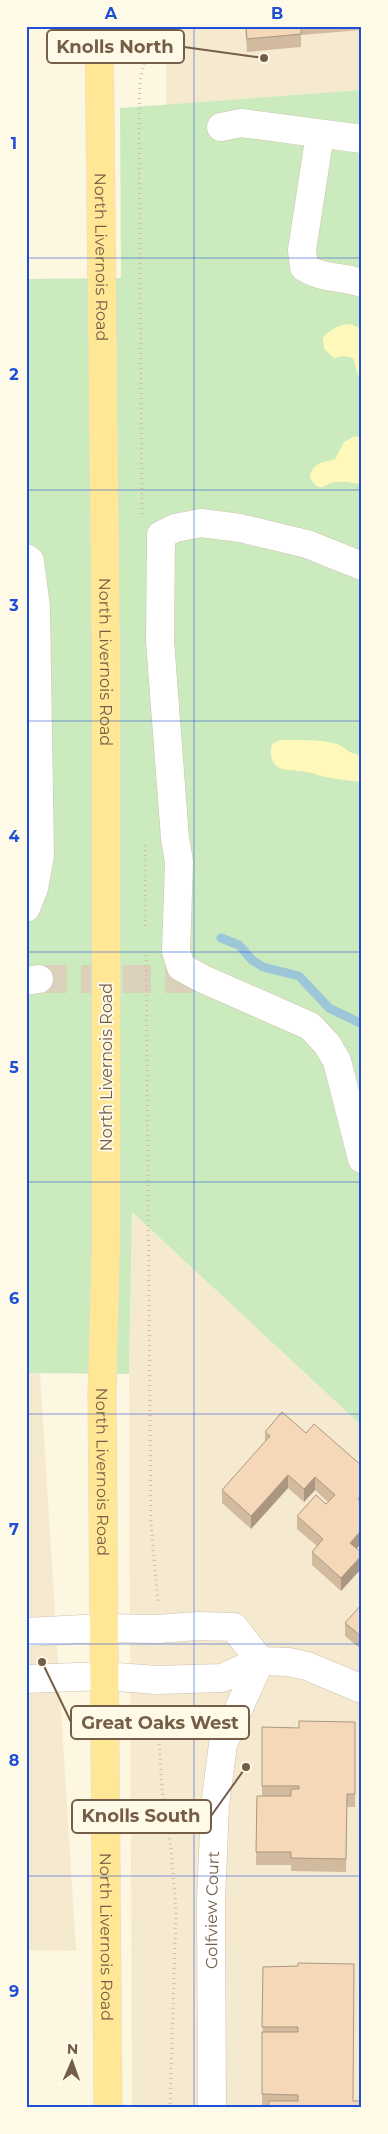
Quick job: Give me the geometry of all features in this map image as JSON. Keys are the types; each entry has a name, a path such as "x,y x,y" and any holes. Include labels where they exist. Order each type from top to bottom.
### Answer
{"main road":[{"name":"North Livernois Road","path":"99,26 106,666 103,1676 108,2108"}],"street":[{"path":"221,127 241,123 362,139"},
{"path":"320,134 304,241 304,267 316,276 337,276 362,283"},
{"path":"362,566 308,544 240,528 202,524 175,528 161,535 160,641 166,695 165,724 175,838 180,862 176,951 181,967 203,979 310,1026 337,1061 362,1159"},
{"path":"26,558 30,561 36,607 40,856 29,892"},
{"path":"26,1632 103,1628 157,1630 198,1626 234,1627 260,1661"},
{"path":"26,1679 103,1676 157,1680 222,1678 260,1661 288,1662 307,1666 362,1688"},
{"name":"Golfview Court","path":"212,2108 211,1902 215,1806 223,1744 260,1661"}],"path":[{"path":"142,518 139,119 140,82 152,26"},
{"path":"145,836 146,936"},
{"path":"146,946 151,1525 158,1590 157,1630"},
{"path":"157,1680 162,1789 171,1848 176,1911 170,2108"}],"shaded area":[{"path":"166,26 362,26 362,90 166,105"},
{"path":"132,1212 362,1426 362,2108 132,2108 129,1374"},
{"path":"26,1373 40,1373 76,1951 26,1950"}],"green space":[{"path":"362,90 362,1426 132,1212 129,1374 26,1373 26,279 121,278 120,108"}],"sand":[{"path":"350,324 362,329 362,380 358,375 353,358 343,356 334,358 324,349 323,338 326,335 338,326"},
{"path":"355,436 362,438 362,484 340,482 323,487 317,486 310,478 313,469 319,464 335,459 344,442"},
{"path":"280,740 330,742 354,754 362,755 362,782 330,778 312,773 283,769 277,766 273,762 271,755 272,744"}],"building":[{"path":"246,26 301,26 301,34 247,39"},
{"path":"282,1412 306,1433 314,1424 362,1466 362,1494 358,1499 362,1502 362,1536 359,1533 350,1543 362,1555 341,1578 312,1552 323,1539 297,1516 316,1495 326,1504 335,1495 315,1477 304,1489 288,1475 251,1516 222,1490 270,1436 265,1432"},
{"path":"362,1604 362,1637 345,1623"},
{"path":"299,1721 355,1722 355,1794 347,1794 346,1859 291,1858 291,1852 256,1852 257,1796 291,1796 291,1789 299,1789 299,1786 262,1786 262,1727 299,1728"},
{"path":"298,1963 354,1964 353,2101 360,2101 360,2108 269,2108 269,2101 298,2101 298,2095 262,2094 262,2032 298,2032 298,2027 262,2027 263,1967 298,1966"}],"waterway":[{"path":"221,938 239,945 252,960 263,967 299,976 329,1008 362,1024"}],"tunnel":[{"path":"39,979 203,979"}],"place":[{"name":"Knolls North","path":"264,58"},
{"name":"Great Oaks West","path":"42,1662"},
{"name":"Knolls South","path":"246,1767"}]}
